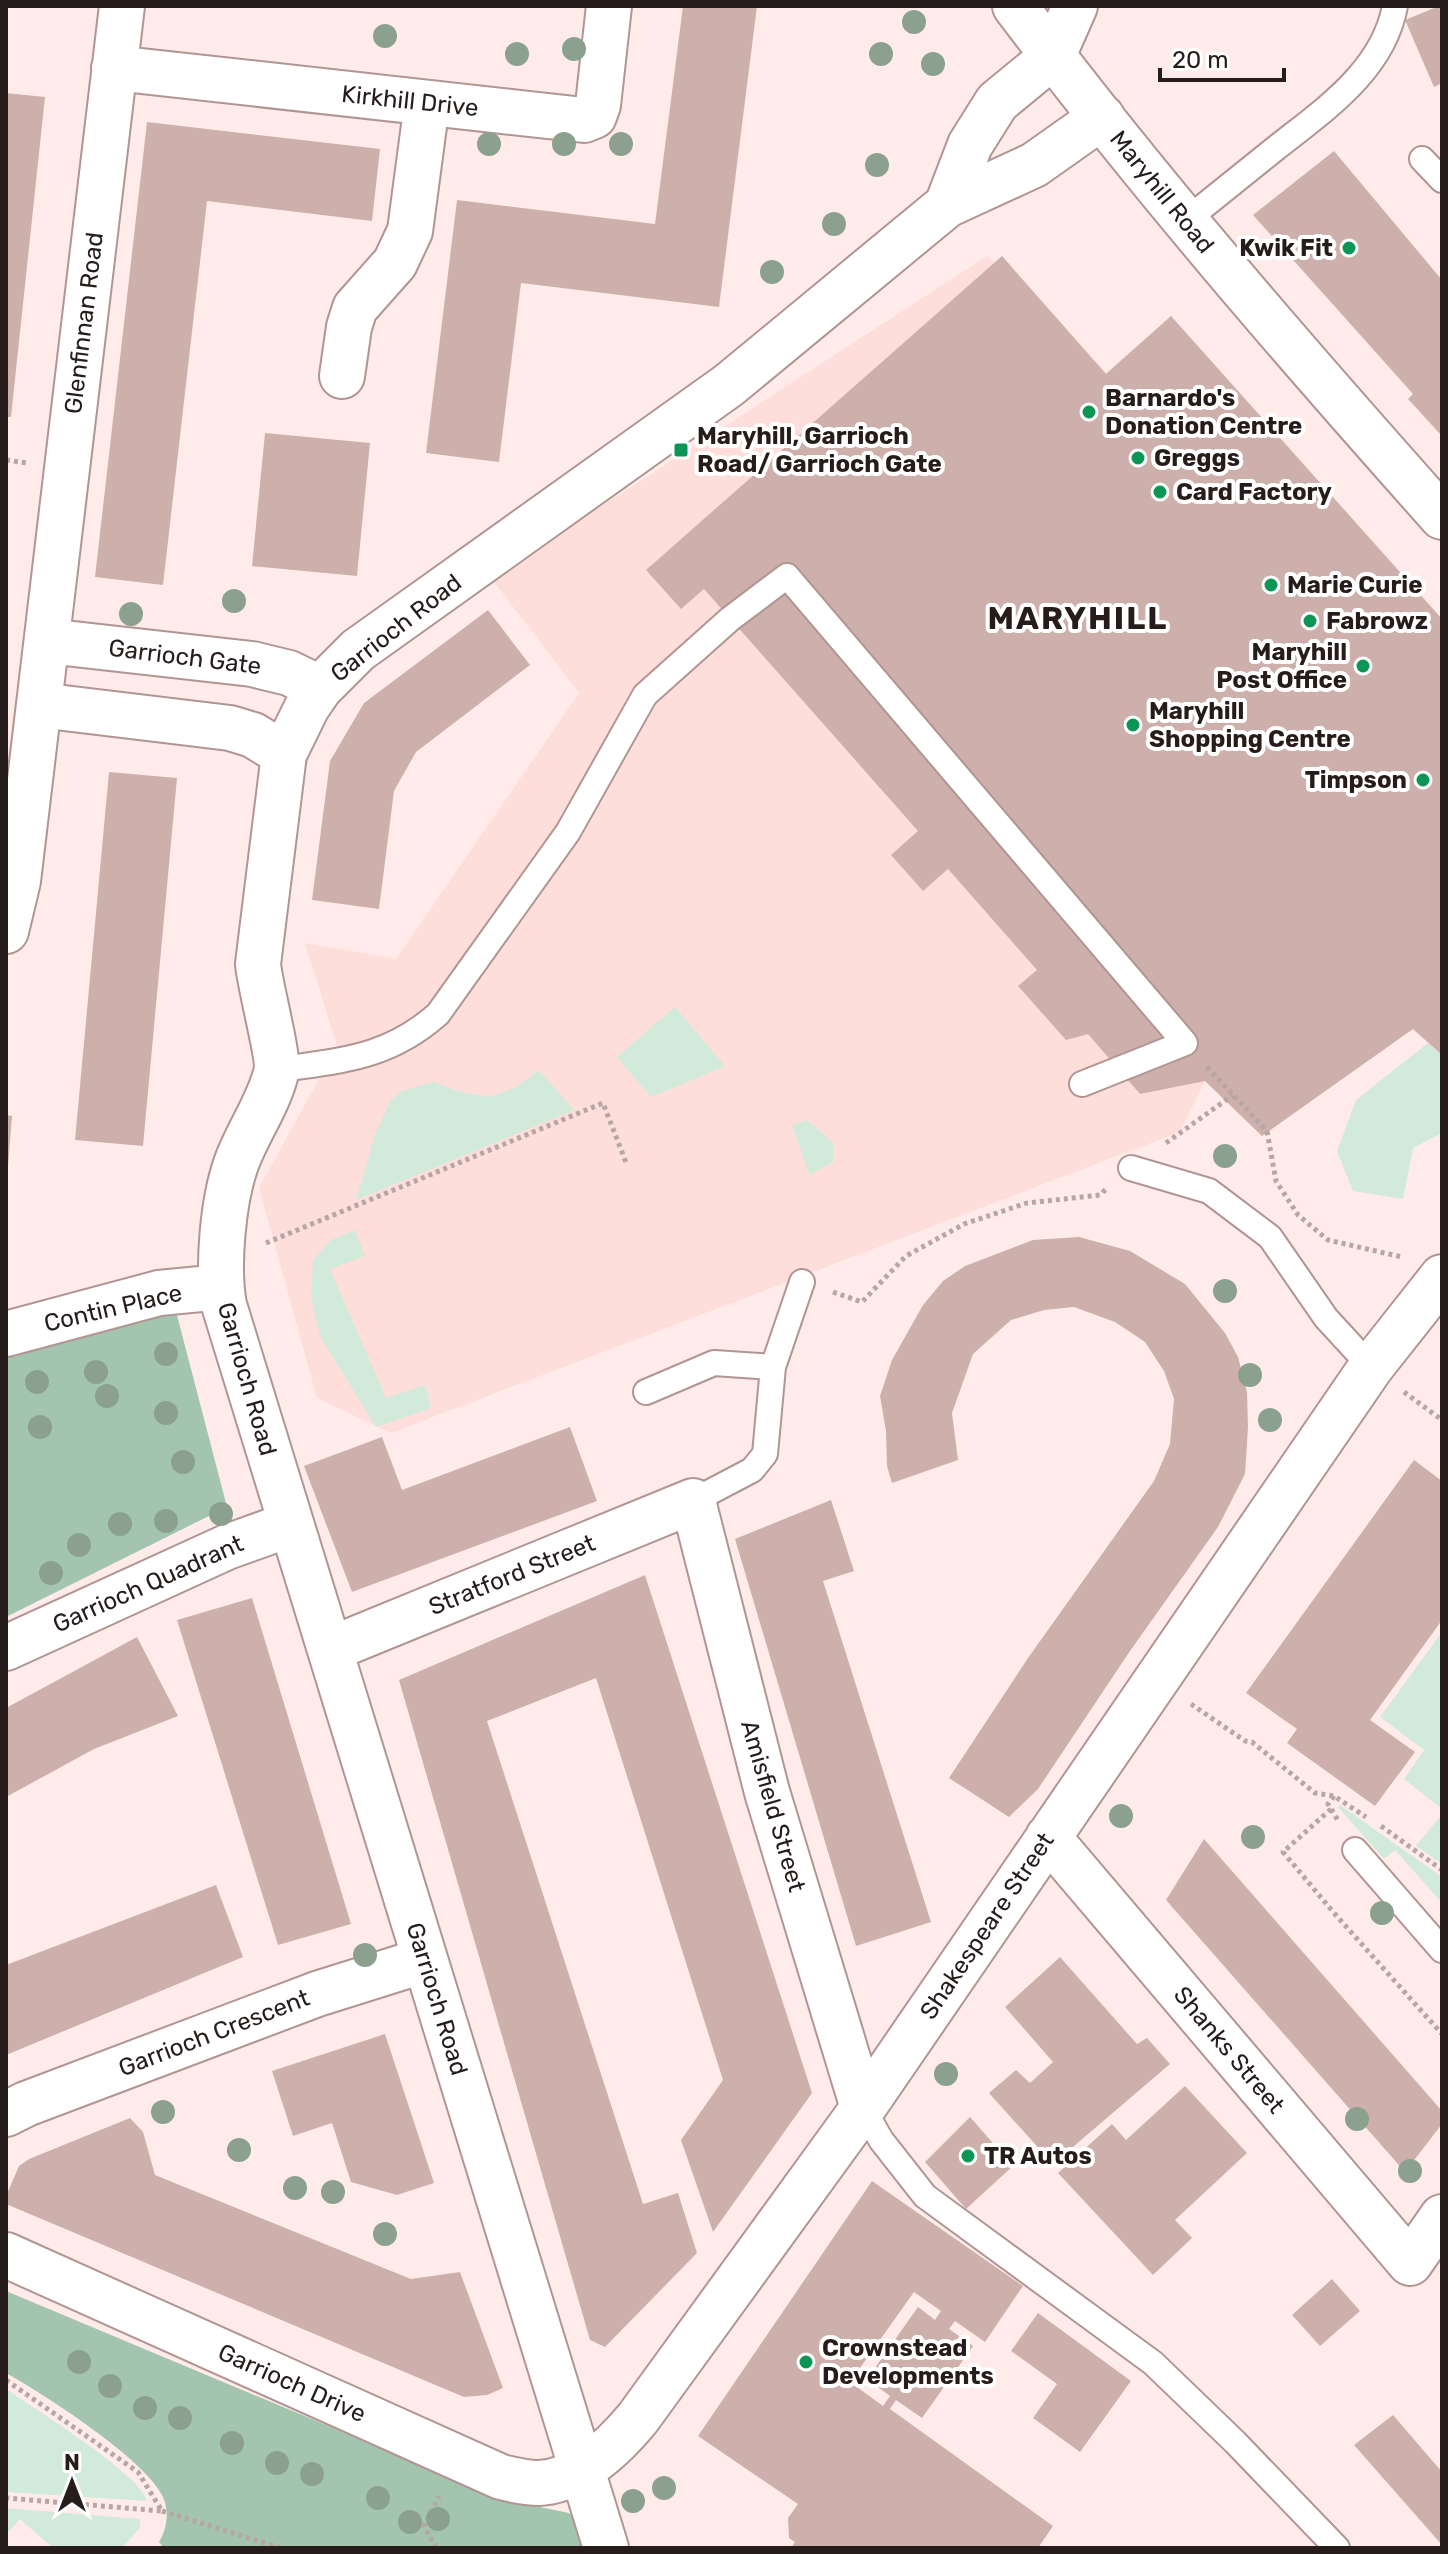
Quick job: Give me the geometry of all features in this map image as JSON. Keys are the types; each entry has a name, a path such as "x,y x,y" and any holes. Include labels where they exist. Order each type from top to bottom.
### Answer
{"street":[{"name":"Glenfinnan Road","path":"6,931 18,881 122,6"},
{"name":"Kirkhill Drive","path":"114,68 576,120 594,116 598,105 609,6"},
{"name":"Maryhill Road","path":"1015,6 1184,222 1442,517"},
{"path":"1053,56 1075,6"},
{"name":"Garrioch Road","path":"947,205 970,145 997,102 1053,56"},
{"path":"342,376 355,308 395,263 410,231 427,103"},
{"name":"Garrioch Road","path":"606,2548 230,1326 221,1274 235,1165 277,1070 258,964 284,754 320,688 358,650 729,385 947,205 1034,165 1102,117"},
{"name":"Garrioch Gate","path":"47,641 272,668 320,688"},
{"path":"39,705 230,728 253,735 284,754"},
{"name":"Shakespeare Street","path":"582,2468 612,2447 638,2418 863,2108 1371,1367 1428,1268"},
{"name":"Contin Place","path":"6,1334 221,1274"},
{"name":"Stratford Street","path":"331,1649 693,1501"},
{"name":"Amisfield Street","path":"693,1501 767,1792 863,2108"},
{"name":"Garrioch Quadrant","path":"6,1648 227,1547 291,1524"},
{"name":"Shanks Street","path":"1048,1837 1410,2263 1442,2217"},
{"name":"Garrioch Crescent","path":"6,2114 288,2005 425,1960"},
{"name":"Garrioch Drive","path":"6,2255 501,2477 538,2483 555,2480 582,2468"}],"lane":[{"path":"1184,222 1336,100 1362,74 1384,43 1395,6"},
{"path":"1422,159 1442,180"},
{"path":"277,1070 372,1054 416,1033 438,1014 568,832 645,695 719,628 787,576 1185,1043 1082,1084"},
{"path":"1131,1168 1209,1191 1270,1237 1326,1318 1371,1367"},
{"path":"693,1501 752,1470 765,1454 773,1367 802,1282"},
{"path":"646,1392 714,1363 773,1367"},
{"path":"1355,1850 1442,1950"},
{"path":"863,2108 881,2140 925,2196 1153,2363 1235,2442 1337,2548"}],"path":[{"path":"1185,1043 1267,1131 1276,1181 1298,1215 1328,1240 1428,1268"},
{"path":"802,1282 862,1302 906,1256 964,1224 1027,1203 1100,1195 1131,1168 1233,1095"},
{"path":"221,1274 603,1103 627,1165"},
{"path":"1156,1680 1245,1741 1252,1742 1315,1793 1334,1796 1442,1870"},
{"path":"1331,1809 1283,1852 1442,2034"},
{"path":"6,2380 138,2472 162,2511"},
{"path":"6,2498 162,2511 281,2548"},
{"path":"424,2526 436,2548"}],"shaded area":[{"path":"987,256 995,262 1002,256 1106,373 1171,316 1442,619 1442,1055 1412,1029 1262,1136 1205,1081 1180,1132 391,1433 317,1398 259,1188 337,1046 305,943 396,959 579,693 491,578"}],"green space":[{"path":"675,1007 725,1066 651,1097 617,1057"},
{"path":"1428,1043 1442,1055 1442,1133 1413,1148 1403,1199 1353,1191 1337,1151 1356,1100"},
{"path":"539,1070 574,1110 356,1200 376,1132 390,1102 402,1091 433,1082 457,1091 490,1097 516,1087"},
{"path":"807,1120 833,1143 833,1162 810,1175 792,1125"},
{"path":"355,1230 365,1256 330,1269 386,1398 425,1385 431,1408 376,1427 320,1336 311,1297 313,1260 331,1240"},
{"path":"173,1300 227,1507 6,1617 6,1344"},
{"path":"1442,1632 1442,1809 1404,1779 1424,1750 1380,1717"},
{"path":"1340,1805 1442,1877 1442,1903 1395,1850 1384,1859 1338,1807"},
{"path":"1442,1814 1442,1864 1416,1846"},
{"path":"6,2291 505,2500 569,2513 577,2521 582,2548 164,2548 159,2542 166,2525 166,2507 151,2480 92,2428 6,2373"},
{"path":"6,2389 107,2459 141,2489 147,2501 6,2492"},
{"path":"6,2508 140,2519 140,2528 122,2548 53,2548 20,2519 6,2535"}],"building":[{"path":"683,6 757,6 719,307 521,283 499,462 426,453 457,200 655,224"},
{"path":"1442,6 1442,83 1434,87 1405,20"},
{"path":"6,93 45,97 11,417 6,417"},
{"path":"147,122 380,149 372,221 207,201 163,585 95,577"},
{"name":"Kwik Fit","path":"1334,151 1442,280 1442,436 1408,399 1413,394 1253,215"},
{"name":"Maryhill Shopping Centre","path":"1002,256 1106,374 1171,316 1442,619 1442,1055 1413,1029 1262,1136 1205,1081 1140,1094 1088,1034 1066,1040 1018,986 1037,970 948,869 923,891 891,855 918,831 704,589 681,609 646,570"},
{"path":"265,433 370,443 357,576 252,566"},
{"path":"488,610 530,665 416,752 394,791 379,909 312,900 330,761 364,703"},
{"path":"109,772 177,778 143,1146 75,1140"},
{"path":"6,1115 12,1116 8,1167 6,1167"},
{"path":"1079,1237 1130,1251 1185,1284 1225,1333 1238,1357 1247,1392 1245,1474 1218,1527 1038,1789 1009,1817 949,1778 1028,1658 1154,1481 1170,1444 1174,1399 1164,1371 1145,1342 1115,1322 1074,1307 1044,1310 1011,1320 973,1354 952,1413 958,1460 892,1483 887,1466 886,1431 880,1396 892,1360 923,1305 943,1281 965,1266 1033,1240"},
{"path":"570,1427 597,1501 352,1592 304,1466 382,1437 402,1490"},
{"path":"1414,1460 1442,1481 1442,1620 1370,1720 1415,1752 1375,1806 1287,1743 1297,1729 1246,1693"},
{"path":"831,1500 854,1571 823,1581 931,1922 856,1946 735,1539"},
{"path":"645,1575 812,2093 713,2232 681,2140 723,2080 596,1678 487,1721 643,2204 678,2193 697,2253 605,2347 590,2340 399,1680"},
{"path":"252,1598 351,1924 278,1945 177,1620"},
{"path":"137,1637 178,1716 94,1749 6,1797 6,1708"},
{"path":"1204,1839 1442,2111 1442,2124 1405,2172 1166,1900"},
{"path":"216,1885 243,1957 6,2055 6,1965"},
{"path":"1060,1957 1137,2044 1147,2038 1170,2064 1053,2164 989,2093 1016,2070 1030,2083 1053,2062 1005,2007"},
{"path":"385,2034 434,2183 397,2195 351,2182 332,2123 293,2136 272,2071"},
{"path":"1185,2086 1247,2153 1175,2220 1192,2238 1153,2275 1058,2173 1112,2124 1126,2140"},
{"path":"970,2117 1013,2166 966,2209 925,2162"},
{"path":"130,2118 143,2132 155,2175 411,2279 460,2272 503,2388 487,2395 464,2397 6,2204 6,2196 19,2166 29,2159"},
{"name":"Crownstead Developments","path":"872,2181 1023,2286 985,2342 955,2321 949,2329 973,2346 922,2418 896,2400 890,2409 1053,2526 1038,2548 791,2548 795,2542 789,2538 788,2518 798,2504 698,2436","holes":["914,2292 941,2311 935,2320 918,2307 867,2379 890,2396 883,2406 850,2382"]},
{"path":"1332,2279 1360,2311 1320,2346 1292,2315"},
{"path":"1038,2313 1131,2381 1080,2452 1033,2418 1057,2384 1011,2351"},
{"path":"1393,2415 1442,2472 1442,2545 1354,2445"}],"place":[{"name":"Kwik Fit","path":"1349,248"},
{"name":"Barnardo's Donation Centre","path":"1089,412"},
{"name":"Maryhill, Garrioch Road/ Garrioch Gate","path":"681,450"},
{"name":"Greggs","path":"1138,458"},
{"name":"Card Factory","path":"1160,492"},
{"name":"Marie Curie","path":"1271,585"},
{"name":"Fabrowz","path":"1310,621"},
{"name":"Maryhill Post Office","path":"1363,666"},
{"name":"Maryhill Shopping Centre","path":"1133,725"},
{"name":"Timpson","path":"1423,780"},
{"name":"TR Autos","path":"968,2156"},
{"name":"Crownstead Developments","path":"806,2362"}],"district":[{"name":"MARYHILL","path":"1078,618"}]}
